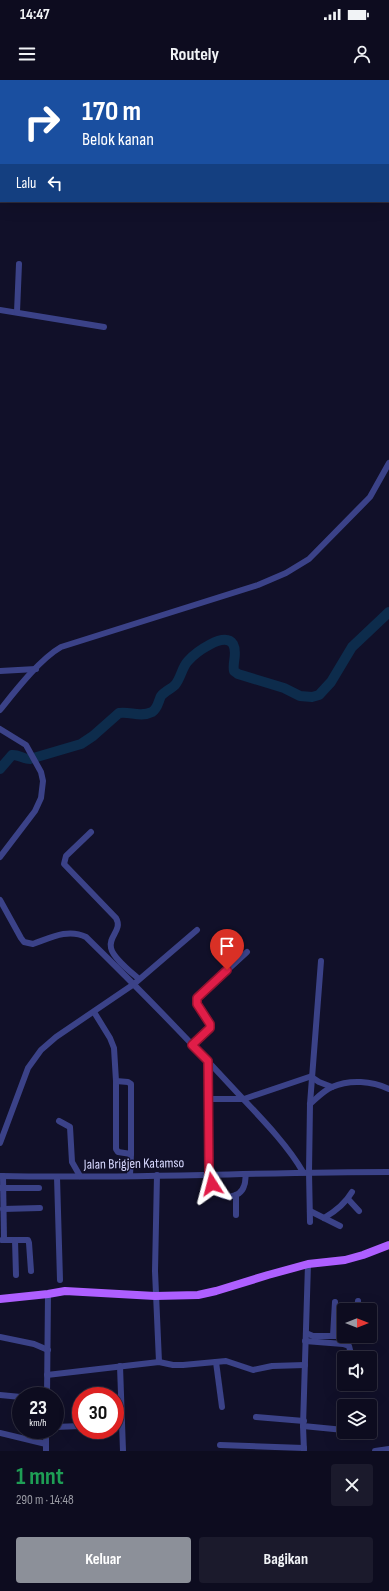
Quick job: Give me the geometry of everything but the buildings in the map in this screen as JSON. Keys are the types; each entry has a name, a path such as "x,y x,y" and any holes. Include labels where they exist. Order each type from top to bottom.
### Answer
{"main road":[{"path":"0,1299 65,1291 155,1296 207,1293 308,1264 345,1260 368,1254 389,1245"}],"street":[{"path":"17,312 20,264"},
{"path":"0,310 104,327"},
{"path":"0,710 36,669 54,652 66,645 258,585 286,573 309,559 370,497 389,463"},
{"path":"0,671 36,669"},
{"path":"0,729 26,745 41,772 43,790 39,804 35,811 0,857"},
{"path":"91,832 66,856 64,864 116,918 119,924 112,940 111,948 114,956 139,979"},
{"path":"0,900 24,942 33,944 67,933 79,934 86,937 134,984 244,1099 306,1172"},
{"path":"0,1143 28,1068 34,1057 56,1037 134,984 198,930"},
{"path":"192,1045 210,1028 210,1024 197,1004 197,998 247,952"},
{"path":"310,1222 306,1172 321,961"},
{"path":"94,1012 110,1038 114,1048 116,1081 116,1149 118,1152 131,1154"},
{"path":"208,1061 210,1174 212,1184 217,1193 230,1197 242,1191 245,1186 246,1174"},
{"path":"313,1077 319,1082 332,1087"},
{"path":"208,1099 244,1099 313,1077"},
{"path":"116,1081 128,1082 131,1084 130,1175"},
{"path":"310,1104 332,1087 351,1082 364,1082 389,1089"},
{"path":"59,1121 70,1127 72,1162 80,1176"},
{"name":"Jalan Brigjen Katamso","path":"1,1176 57,1177 306,1172 389,1172"},
{"path":"157,1175 155,1296 159,1362"},
{"path":"1,1176 3,1209 2,1240 24,1239 29,1242 30,1271"},
{"path":"57,1177 60,1280"},
{"path":"1,1188 39,1188"},
{"path":"324,1218 338,1209 348,1199 352,1192"},
{"path":"236,1195 236,1215"},
{"path":"348,1199 359,1210"},
{"path":"3,1209 40,1208"},
{"path":"310,1211 340,1226"},
{"path":"15,1240 16,1275"},
{"path":"220,1445 304,1450 303,1424 308,1264"},
{"path":"47,1387 48,1294"},
{"path":"306,1333 313,1336 334,1336 335,1302"},
{"path":"0,1337 34,1344 48,1350"},
{"path":"305,1341 344,1344 349,1346 350,1351"},
{"path":"47,1375 159,1362 174,1365 230,1362 253,1370 272,1366 305,1365"},
{"path":"216,1362 222,1407"},
{"path":"120,1366 123,1451"},
{"path":"0,1395 12,1396"},
{"path":"256,1417 337,1429"},
{"path":"0,1433 46,1444"},
{"path":"46,1439 46,1451"},
{"path":"375,1451 388,1450"}],"waterway":[{"path":"0,769 12,755 30,759 81,744 93,736 119,713 148,714 152,712 157,707 161,696 177,682 184,666 188,661 203,649 223,640 229,641 233,644 235,651 234,671 238,674 284,688 300,696 312,697 319,695 331,682 352,647 389,612"}],"route":[{"path":"212,1184 211,1174 209,1174 208,1061 192,1045 210,1028 209,1021 197,1004 197,998 227,970"}]}
